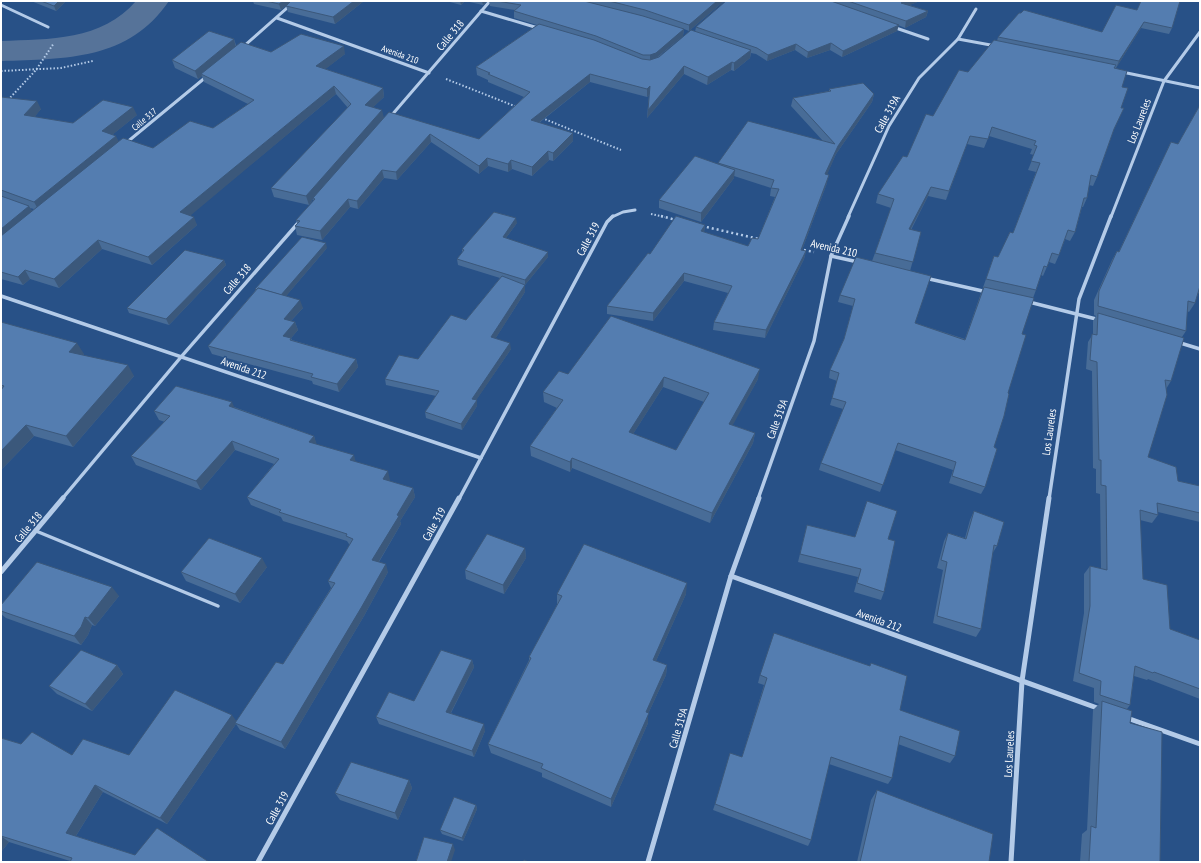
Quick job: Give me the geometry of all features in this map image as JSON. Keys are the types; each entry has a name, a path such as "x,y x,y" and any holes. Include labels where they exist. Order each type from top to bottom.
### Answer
{"street":[{"path":"241,48 295,1"},
{"name":"Calle 318","path":"388,120 430,73 490,1"},
{"path":"1,5 48,27"},
{"name":"Calle 319A","path":"648,862 731,576 814,341 832,256 889,126 919,78 958,39 976,9"},
{"path":"481,11 542,29"},
{"name":"Avenida 210","path":"277,18 430,73"},
{"path":"886,24 928,39"},
{"name":"Los Laureles","path":"1011,862 1022,681 1079,299 1164,81 1200,32"},
{"path":"958,39 1002,47"},
{"path":"1118,71 1200,88"},
{"name":"Calle 317","path":"125,144 210,74"},
{"name":"Calle 319","path":"258,862 481,458 607,222 613,215 624,211 635,210"},
{"name":"Calle 318","path":"1,572 181,357 300,221"},
{"name":"Avenida 210","path":"832,256 862,263"},
{"path":"923,277 992,293"},
{"name":"Avenida 212","path":"1,296 481,458"},
{"path":"1023,300 1106,321"},
{"path":"1171,340 1200,349"},
{"name":"Avenida 212","path":"731,576 1104,710"},
{"path":"1118,715 1200,744"}],"lane":[{"path":"36,531 218,606"}],"path":[{"path":"6,103 41,64 56,40"},
{"path":"1,71 61,68 92,61"},
{"name":"Avenida 210","path":"430,73 524,110"},
{"path":"538,116 621,150"},
{"path":"635,210 681,221"},
{"path":"696,224 764,240"},
{"name":"Avenida 210","path":"794,247 832,256"}],"building":[{"path":"41,1 59,1 54,6"},
{"path":"266,1 283,1 279,4"},
{"path":"291,1 354,1 333,17 286,6"},
{"path":"497,1 584,1 643,16 684,29 656,53 643,55 596,36 514,11 521,5"},
{"path":"609,1 717,1 689,25 645,10"},
{"path":"726,1 831,1 899,25 843,51 831,43 808,52 796,44 768,55 757,48 696,27"},
{"path":"848,1 905,1 901,3 928,11 906,21"},
{"path":"1141,1 1180,1 1172,28 1144,22 1119,61 998,37 1019,13 1024,10 1102,32 1116,5 1137,10"},
{"path":"539,24 594,40 642,59 650,60 659,57 691,30 751,50 734,63 732,62 708,77 684,66 648,110 650,86 647,89 590,74 531,120 573,133 553,153 548,151 532,167 511,160 508,164 487,158 479,166 430,134 396,172 382,170 357,201 348,199 320,231 295,226 300,221 296,220 315,199 313,198 389,112 479,139 530,92 488,74 490,73 476,67"},
{"path":"209,31 234,39 195,71 172,60"},
{"path":"301,34 344,46 316,66 383,88 365,105 382,110 306,196 271,188 351,104 334,86 180,212 194,217 148,257 98,240 54,279 25,270 18,277 1,272 1,236 123,138 153,148 190,121 213,128 254,100 201,74 241,42 271,52"},
{"path":"994,40 1116,65 1114,68 1127,71 1122,87 1128,88 1121,108 1124,108 1114,129 1097,177 1091,175 1087,198 1084,198 1075,232 1068,230 1059,255 1052,253 1047,267 1044,266 1036,290 986,279 994,256 998,257 1010,232 1013,233 1040,163 1031,161 1037,146 1034,145 1036,141 992,127 988,139 970,136 949,191 931,187 909,229 921,232 913,262 875,253 894,199 878,194 903,156 907,157 926,114 933,116 959,70 968,72"},
{"path":"863,83 874,94 838,146 825,174 829,175 801,250 806,251 766,330 714,322 732,286 684,273 653,313 607,306 648,253 650,254 676,216 705,225 701,231 748,246 752,238 758,239 779,189 771,188 774,180 718,163 748,121 835,144 793,98 831,91 829,89"},
{"path":"1,97 37,101 24,115 73,123 103,100 133,107 102,131 116,136 34,202 1,190"},
{"path":"1200,105 1200,286 1195,303 1188,301 1186,331 1098,306 1099,291 1171,142 1178,144"},
{"path":"695,156 735,170 701,213 659,200"},
{"path":"1,196 29,206 1,229"},
{"path":"494,212 516,218 503,237 548,252 525,280 457,259 464,250 462,249"},
{"path":"302,237 326,243 281,295 258,288 256,290 255,289"},
{"path":"185,250 224,260 166,319 127,308"},
{"path":"856,257 931,276 915,323 965,340 984,287 1034,298 1022,334 1026,335 1008,393 1004,416 994,447 997,449 985,487 952,476 956,462 898,443 883,485 821,463 846,402 832,398 839,373 830,370 844,339 855,299 840,295"},
{"path":"502,276 525,285 491,337 510,343 472,399 477,400 461,424 425,412 439,391 385,379 399,355 418,359 451,315 466,320"},
{"path":"258,288 300,300 284,319 295,322 283,336 291,338 290,340 356,359 337,384 311,377 313,374 208,346"},
{"path":"1098,313 1184,338 1171,381 1165,380 1167,395 1148,457 1176,467 1178,481 1200,486 1200,513 1157,503 1158,515 1140,510 1143,579 1167,585 1170,629 1200,640 1200,689 1135,666 1130,705 1100,695 1101,681 1079,673 1090,606 1090,566 1107,570 1106,486 1101,485 1101,460 1099,460 1097,362 1090,360 1092,334 1097,335"},
{"path":"611,316 760,369 729,424 755,433 712,513 572,458 570,462 530,446 563,400 543,392 559,371 568,374","holes":["664,377 709,393 676,450 629,432"]},
{"path":"1,322 77,343 69,352 128,365 66,436 26,425 1,451 1,390 4,386 1,385"},
{"path":"176,386 232,402 229,406 314,436 309,442 354,455 350,460 388,471 383,479 413,488 397,515 399,516 372,560 386,564 281,742 235,723 276,662 283,664 335,583 328,581 353,539 346,536 347,534 279,512 281,510 247,497 279,459 232,441 196,481 131,456 170,416 154,411"},
{"path":"867,501 897,511 888,539 895,541 884,592 857,583 861,569 800,554 807,525 855,537"},
{"path":"974,511 1004,522 997,546 994,545 981,629 937,616 947,562 941,560 948,533 966,539"},
{"path":"487,534 525,548 503,585 465,570"},
{"path":"209,538 262,558 235,594 181,572"},
{"path":"584,544 687,583 653,660 667,665 646,712 649,713 611,799 541,768 543,764 488,744 531,658 529,657 562,596 557,594"},
{"path":"37,562 112,587 88,618 85,617 81,627 74,636 1,611 1,605"},
{"path":"774,633 870,666 871,663 907,676 900,710 960,731 955,756 900,736 892,778 831,757 811,840 715,804 730,753 742,757 767,678 760,675"},
{"path":"81,650 117,665 85,704 49,686"},
{"path":"441,650 472,660 446,712 484,724 472,751 376,717 389,692 414,701"},
{"path":"175,690 232,715 160,818 95,785 66,833 135,855 157,828 209,862 70,862 72,858 1,836 1,738 21,744 32,732 72,755 83,739 129,755"},
{"path":"1102,701 1132,711 1130,723 1162,732 1160,862 1089,862 1091,826 1096,828"},
{"path":"351,762 409,780 395,813 335,793"},
{"path":"877,790 993,834 989,862 860,862"},
{"path":"454,797 476,805 462,838 440,830"},
{"path":"424,837 453,844 447,862 416,862"}],"waterway":[{"path":"1,51 72,47 106,38 122,30 139,17 153,1"}]}
